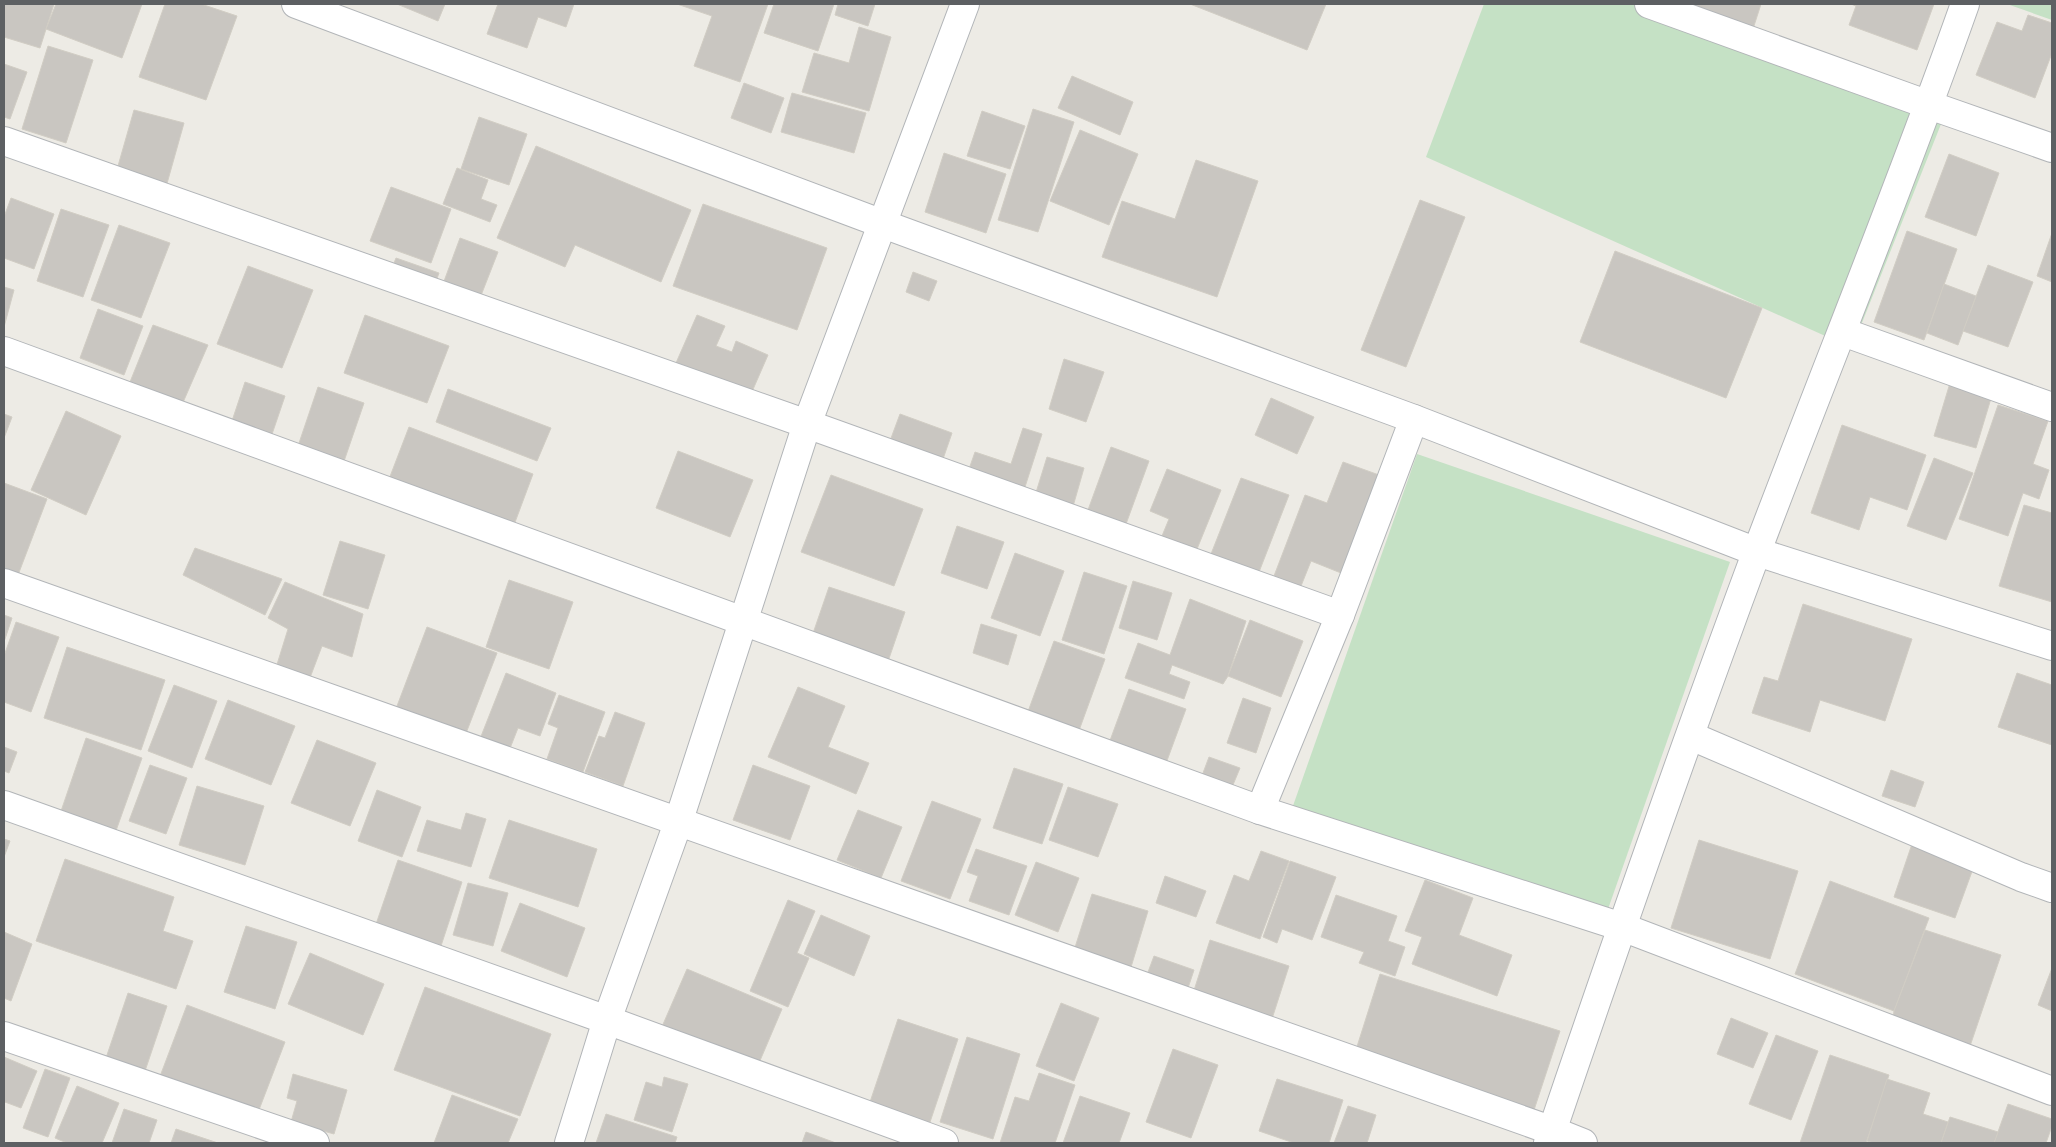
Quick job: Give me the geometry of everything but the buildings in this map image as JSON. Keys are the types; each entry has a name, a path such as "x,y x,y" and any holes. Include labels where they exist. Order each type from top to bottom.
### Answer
{"street":[{"path":"296,4 883,224 1414,419 1757,552 2052,646"},
{"path":"569,1143 607,1020 678,823 807,424 965,4"},
{"path":"1649,4 2052,148"},
{"path":"1551,1137 1622,927 1757,552 1929,105 1964,4"},
{"path":"4,141 807,424 1340,616"},
{"path":"1842,332 2052,407"},
{"path":"4,351 1260,810 1622,927 2052,1091"},
{"path":"1260,810 1340,616 1414,419"},
{"path":"4,583 1551,1137 1583,1143"},
{"path":"1691,736 2012,873 2052,888"},
{"path":"4,805 607,1020 944,1143"},
{"path":"4,1036 314,1143"}],"green space":[{"path":"1484,4 1653,4 1947,109 1852,348 1426,157"},
{"path":"2007,4 2052,4 2052,20"},
{"path":"1417,454 1730,562 1601,929 1288,820"}]}
